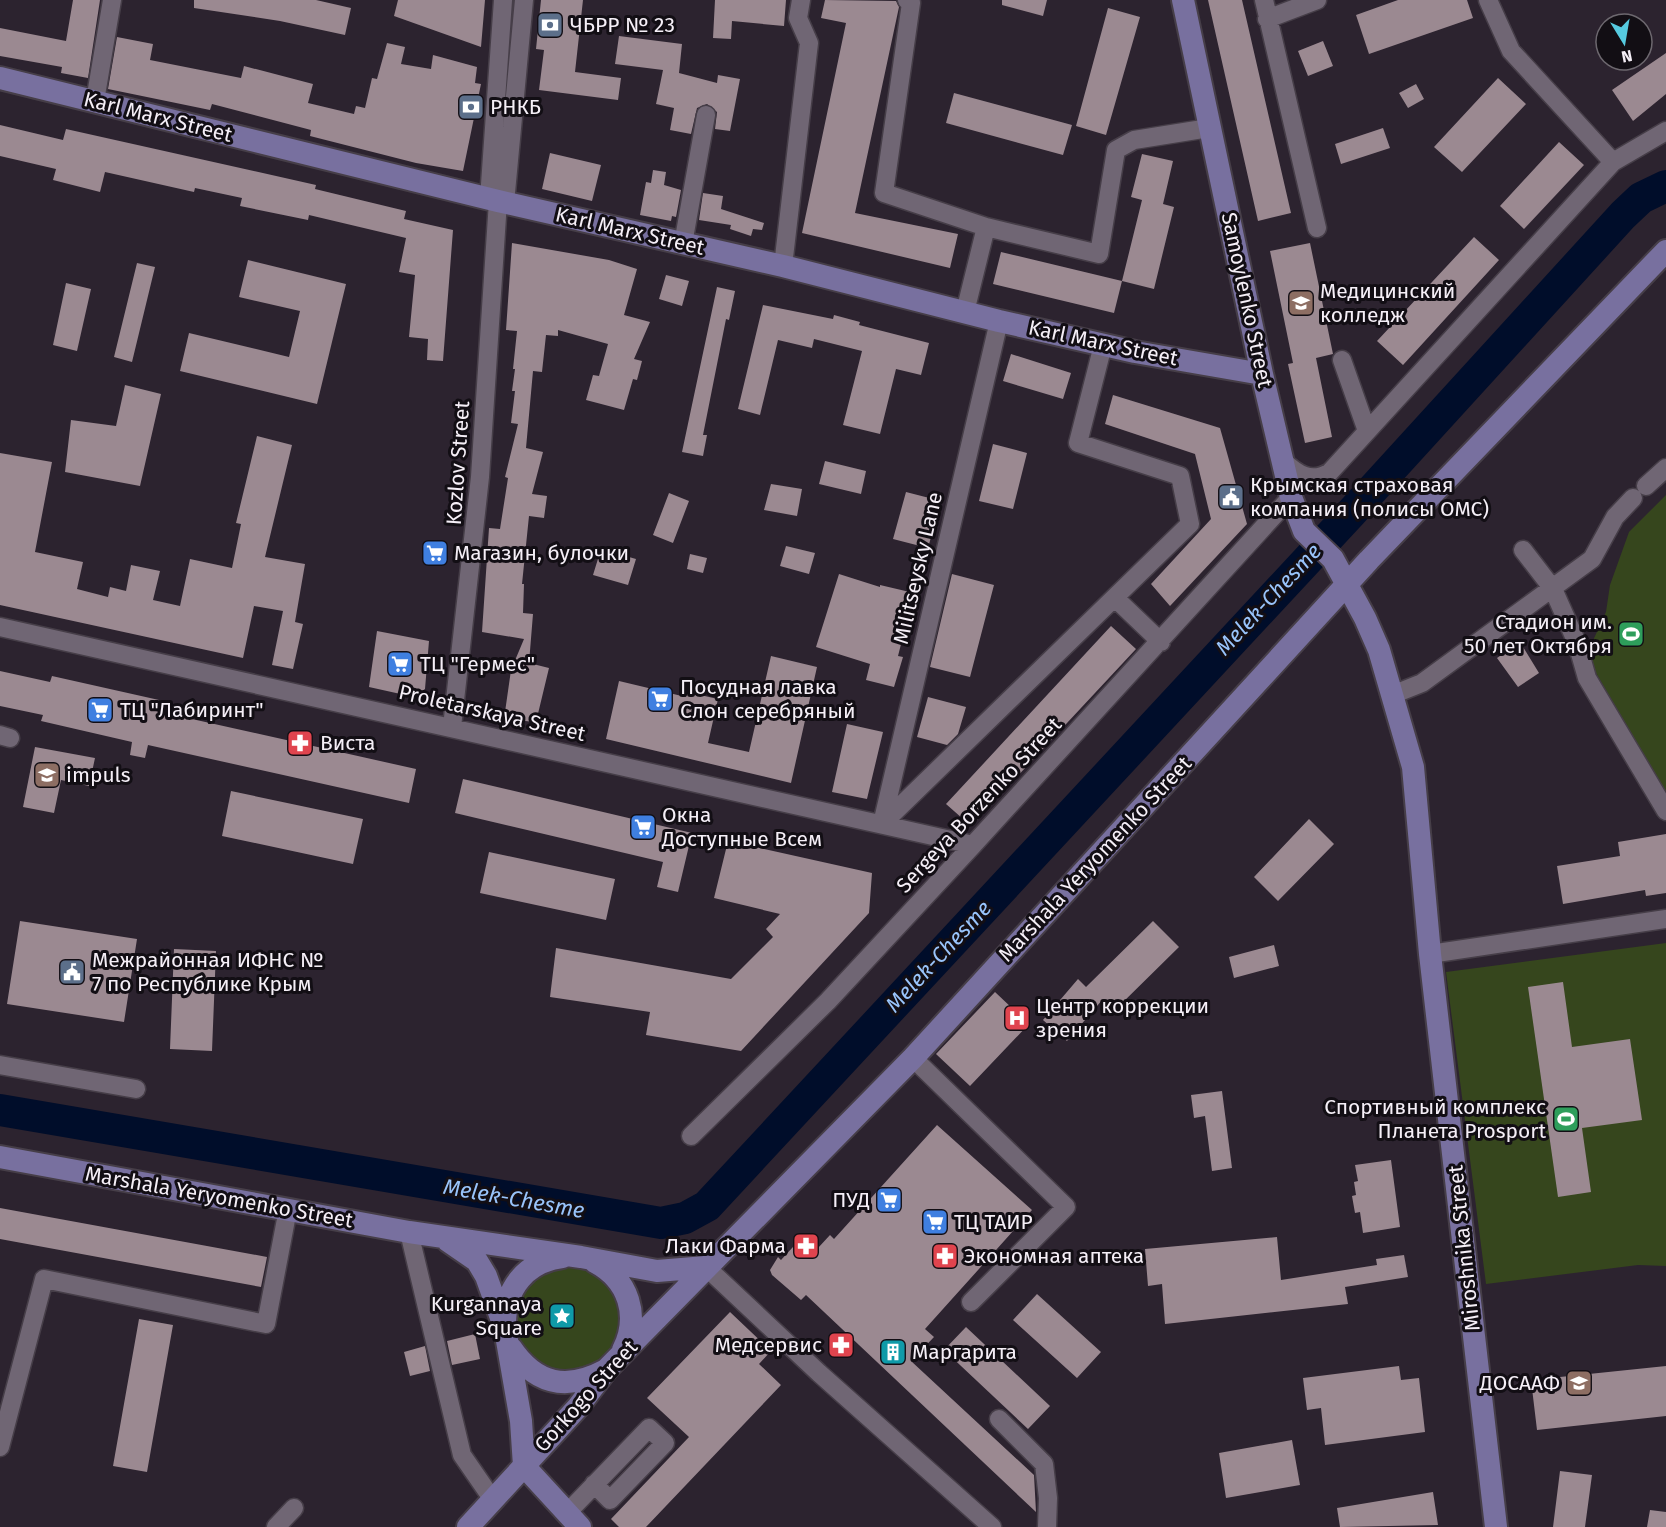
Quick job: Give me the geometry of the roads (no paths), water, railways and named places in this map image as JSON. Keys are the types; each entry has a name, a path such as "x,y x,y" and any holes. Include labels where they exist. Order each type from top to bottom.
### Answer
{"main road":[{"name":"Samoylenko Street","path":"1183,0 1262,374 1291,497 1304,531 1333,559 1348,584"},
{"name":"Karl Marx Street","path":"0,78 497,201 783,266 999,321 1103,345 1262,374"},
{"name":"Marshala Yeryomenko Street","path":"0,1158 409,1232 657,1271 706,1267 913,1058 1348,584 1666,251"},
{"name":"Miroshnika Street","path":"1348,584 1378,650 1410,754 1416,782 1430,954 1496,1527"},
{"name":"Marshala Yeryomenko Street","path":"439,1237 463,1249 477,1261 486,1276 507,1338 521,1421 524,1466"},
{"path":"569,1256 548,1259 530,1268 516,1282 507,1299 507,1338 521,1362 535,1374 553,1381 571,1383 590,1379 613,1364 629,1337 630,1304 626,1293 613,1274 594,1261"},
{"name":"Gorkogo Street","path":"468,1527 578,1407 613,1364 706,1267"},
{"path":"524,1466 573,1520"}],"street":[{"path":"95,101 112,0"},
{"name":"Kozlov Street","path":"452,727 480,477 497,201 503,0"},
{"name":"Kozlov Street","path":"497,201 524,0"},
{"path":"783,266 809,43 798,18 801,0"},
{"path":"907,0 911,3 884,194 986,227 1100,254 1116,150 1134,140 1209,128"},
{"path":"1264,0 1317,228"},
{"path":"1267,19 1317,0"},
{"path":"1488,0 1511,51 1612,162"},
{"path":"683,244 706,115"},
{"path":"1282,460 1305,477 1320,478 1330,472 1612,162 1666,131"},
{"path":"965,312 986,227"},
{"name":"Militseysky Lane","path":"882,824 999,321"},
{"path":"882,824 1190,524 1180,476 1078,443 1103,345"},
{"path":"1342,360 1367,431"},
{"path":"1392,695 1422,682 1592,559 1615,517 1666,468"},
{"name":"Sergeya Borzenko Street","path":"692,1136 828,1001 1161,642 1291,497"},
{"path":"1523,550 1553,589 1577,643 1587,678 1666,810"},
{"path":"1114,598 1161,642"},
{"name":"Proletarskaya Street","path":"0,627 973,845"},
{"path":"1430,954 1666,919"},
{"path":"913,1058 1066,1207 971,1302"},
{"path":"0,1065 136,1089"},
{"path":"0,1447 44,1279 266,1324 288,1209"},
{"path":"409,1232 462,1455 494,1500"},
{"path":"706,1267 819,1373 992,1527"},
{"path":"999,1419 1044,1464 1048,1498 1047,1527"},
{"path":"573,1520 594,1484"},
{"path":"276,1527 294,1508"}],"waterway":[{"name":"Melek-Chesme","path":"0,1110 661,1223 685,1218 707,1206 1352,512 1623,215 1641,198 1666,186"}],"place":[{"name":"ЧБРР № 23","path":"550,25"},
{"name":"РНКБ","path":"471,107"},
{"name":"Медицинский колледж","path":"1301,303"},
{"name":"Крымская страховая компания (полисы ОМС)","path":"1231,497"},
{"name":"Магазин, булочки","path":"435,553"},
{"name":"Стадион им. 50 лет Октября","path":"1631,634"},
{"name":"ТЦ \"Гермес\"","path":"400,664"},
{"name":"Посудная лавка Слон серебряный","path":"660,699"},
{"name":"ТЦ \"Лабиринт\"","path":"100,710"},
{"name":"Виста","path":"300,743"},
{"name":"impuls","path":"47,775"},
{"name":"Окна Доступные Всем","path":"643,827"},
{"name":"Межрайонная ИФНС № 7 по Республике Крым","path":"72,972"},
{"name":"Центр коррекции зрения","path":"1017,1018"},
{"name":"Спортивный комплекс Планета Prosport","path":"1566,1119"},
{"name":"ПУД","path":"889,1200"},
{"name":"ТЦ ТАИР","path":"935,1222"},
{"name":"Лаки Фарма","path":"806,1246"},
{"name":"Экономная аптека","path":"945,1256"},
{"name":"Kurgannaya Square","path":"562,1316"},
{"name":"Медсервис","path":"841,1345"},
{"name":"Маргарита","path":"893,1352"},
{"name":"ДОСААФ","path":"1579,1383"}]}
